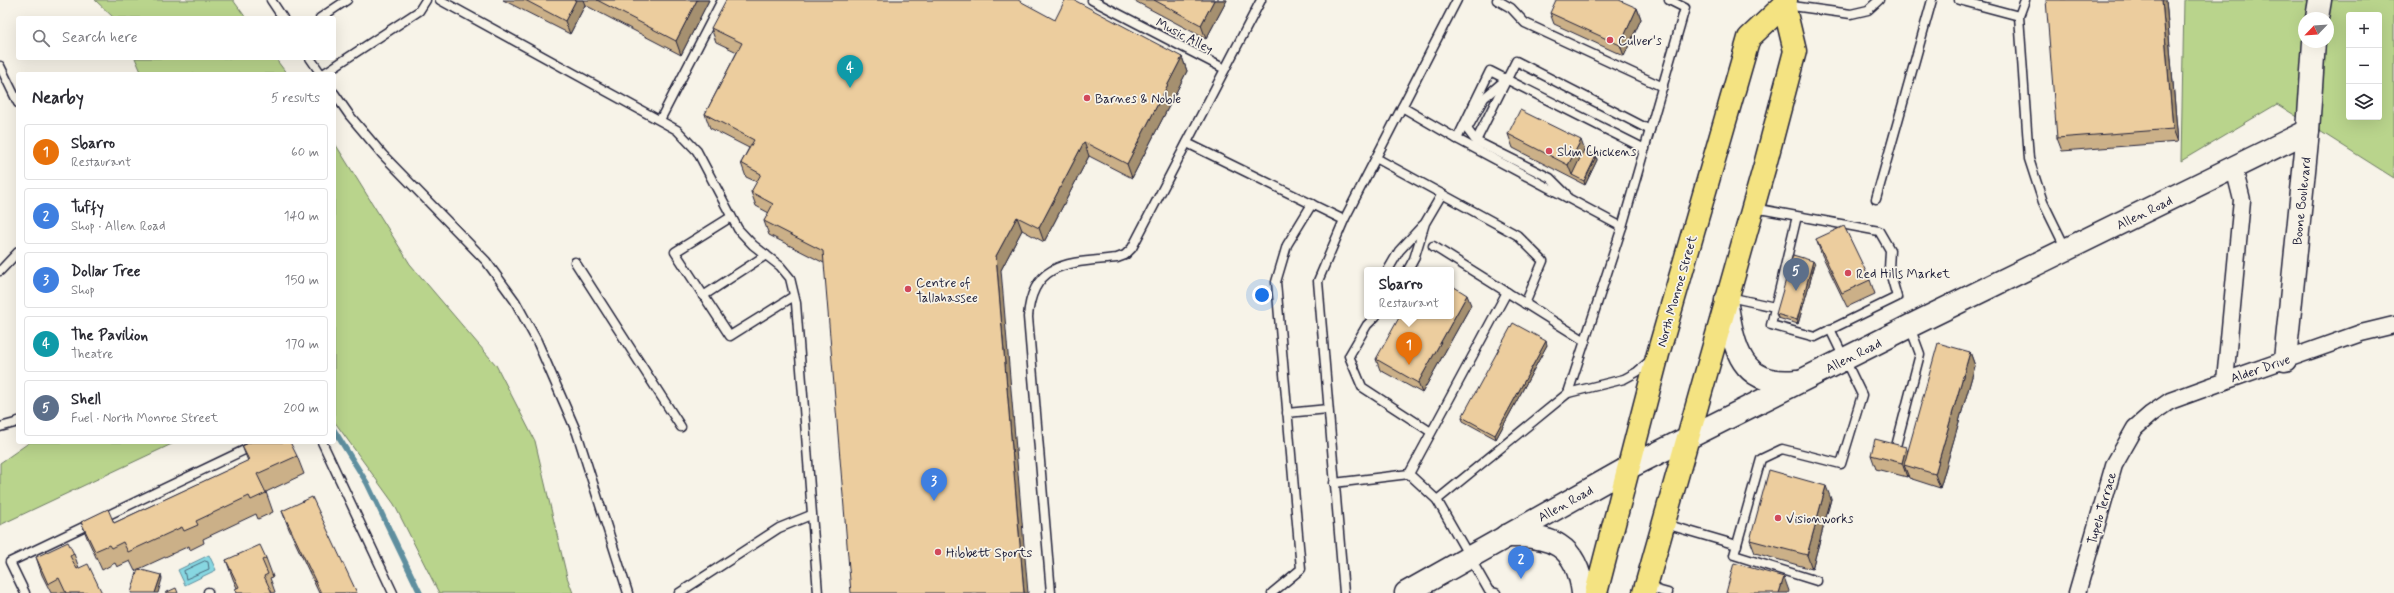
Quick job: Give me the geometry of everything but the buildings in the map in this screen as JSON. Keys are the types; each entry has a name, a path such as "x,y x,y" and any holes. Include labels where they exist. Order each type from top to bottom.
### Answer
{"main road":[{"path":"1645,590 1686,439 1753,208 1796,51 1781,2"},
{"name":"North Monroe Street","path":"1596,593 1658,354 1749,38 1781,2"}],"street":[{"path":"2318,12 2320,0"},
{"name":"Boone Boulevard","path":"2285,360 2308,131 2314,48"},
{"name":"Allen Road","path":"1406,593 1628,468 1910,326 2308,131"},
{"path":"2225,381 2242,200 2234,168"},
{"path":"1727,298 1732,337 1737,351 1750,371 1771,381 1802,381"},
{"name":"Alder Drive","path":"2135,428 2150,414 2170,401 2361,333 2394,325"},
{"name":"Tupelo Terrace","path":"2078,593 2107,482 2114,464 2135,428"},
{"path":"1505,536 1530,535 1549,539 1560,545 1570,554 1578,568 1583,593"}],"lane":[{"path":"271,0 283,16"},
{"path":"323,16 347,0"},
{"path":"325,72 419,10 426,0"},
{"path":"440,0 677,130 697,151 738,229 780,266 790,278 794,296 818,593"},
{"path":"660,120 722,0"},
{"name":"Music Alley","path":"1092,0 1225,69"},
{"path":"1051,593 1028,317 1032,293 1047,272 1059,266 1117,258 1125,255 1132,248 1261,0"},
{"path":"1344,593 1318,281 1344,220 1456,0"},
{"path":"1497,0 1510,8 1525,24 1663,87"},
{"path":"1568,393 1622,227 1685,8 1669,0"},
{"path":"1781,2 1850,14 1868,10 1878,0"},
{"path":"1876,199 1932,0"},
{"path":"1959,0 2019,16"},
{"path":"2026,0 2019,16 2030,159 2043,202 2067,250"},
{"path":"312,60 320,72"},
{"path":"1476,141 1516,61 1650,130"},
{"path":"0,66 16,99"},
{"path":"1456,139 1490,71 1645,150"},
{"path":"1507,79 1484,98 1467,129 1476,141 1550,178 1570,199"},
{"path":"336,95 350,116 383,155 486,261 515,301 537,341 577,433 628,593"},
{"path":"1402,107 1456,139 1622,227"},
{"path":"1187,143 1344,220"},
{"path":"1376,158 1517,235 1543,261 1525,304"},
{"path":"1390,267 1399,251 1425,223 1442,194"},
{"path":"1272,593 1301,569 1276,282 1287,245 1312,204"},
{"path":"1753,208 1797,216 1879,231 1890,250 1889,269 1897,297 1815,337 1771,325 1797,216"},
{"path":"731,217 675,252 730,336 794,296"},
{"path":"1410,267 1414,259 1425,223"},
{"path":"1433,246 1585,341"},
{"path":"0,271 16,254"},
{"path":"703,296 766,255"},
{"path":"575,262 681,427"},
{"path":"1409,474 1506,292"},
{"path":"1727,298 1776,307"},
{"path":"1367,325 1368,319"},
{"path":"1373,319 1367,325 1349,356 1362,387 1431,432"},
{"path":"1894,454 1920,354 1910,326"},
{"path":"1817,581 1734,555 1761,459 1782,449 1842,464 1862,395 1830,329"},
{"path":"1437,500 1568,393 1624,379 1636,372 1658,354"},
{"path":"1288,413 1328,409"},
{"path":"0,426 16,422"},
{"path":"25,593 10,562 257,444"},
{"path":"323,444 393,593"},
{"path":"1334,483 1409,474 1437,500 1490,592"},
{"path":"679,593 779,528 811,515"},
{"path":"1663,523 1737,545"},
{"path":"1645,590 1668,593"}],"green space":[{"path":"95,0 233,0 245,16 112,16"},
{"path":"2184,0 2394,0 2394,178 2277,104 2181,161"},
{"path":"136,60 276,60 286,72 141,72"},
{"path":"336,145 410,264 496,365 535,441 567,577 573,593 439,593 394,504 336,424"},
{"path":"27,444 172,444 0,525 0,463"}],"water":[{"path":"209,555 216,570 185,585 178,570"}],"waterway":[{"path":"336,433 367,483 420,593"}],"place":[{"name":"Culver's","path":"1610,40"},
{"name":"The Pavilion","path":"850,88"},
{"name":"Barnes & Noble","path":"1087,98"},
{"name":"Slim Chickens","path":"1549,151"},
{"name":"Red Hills Market","path":"1848,273"},
{"name":"Centre of Tallahassee","path":"908,289"},
{"name":"Shell","path":"1796,291"},
{"name":"Sbarro","path":"1409,365"},
{"name":"Dollar Tree","path":"934,501"},
{"name":"Visionworks","path":"1778,518"},
{"name":"Hibbett Sports","path":"938,552"},
{"name":"Tuffy","path":"1521,579"}]}
